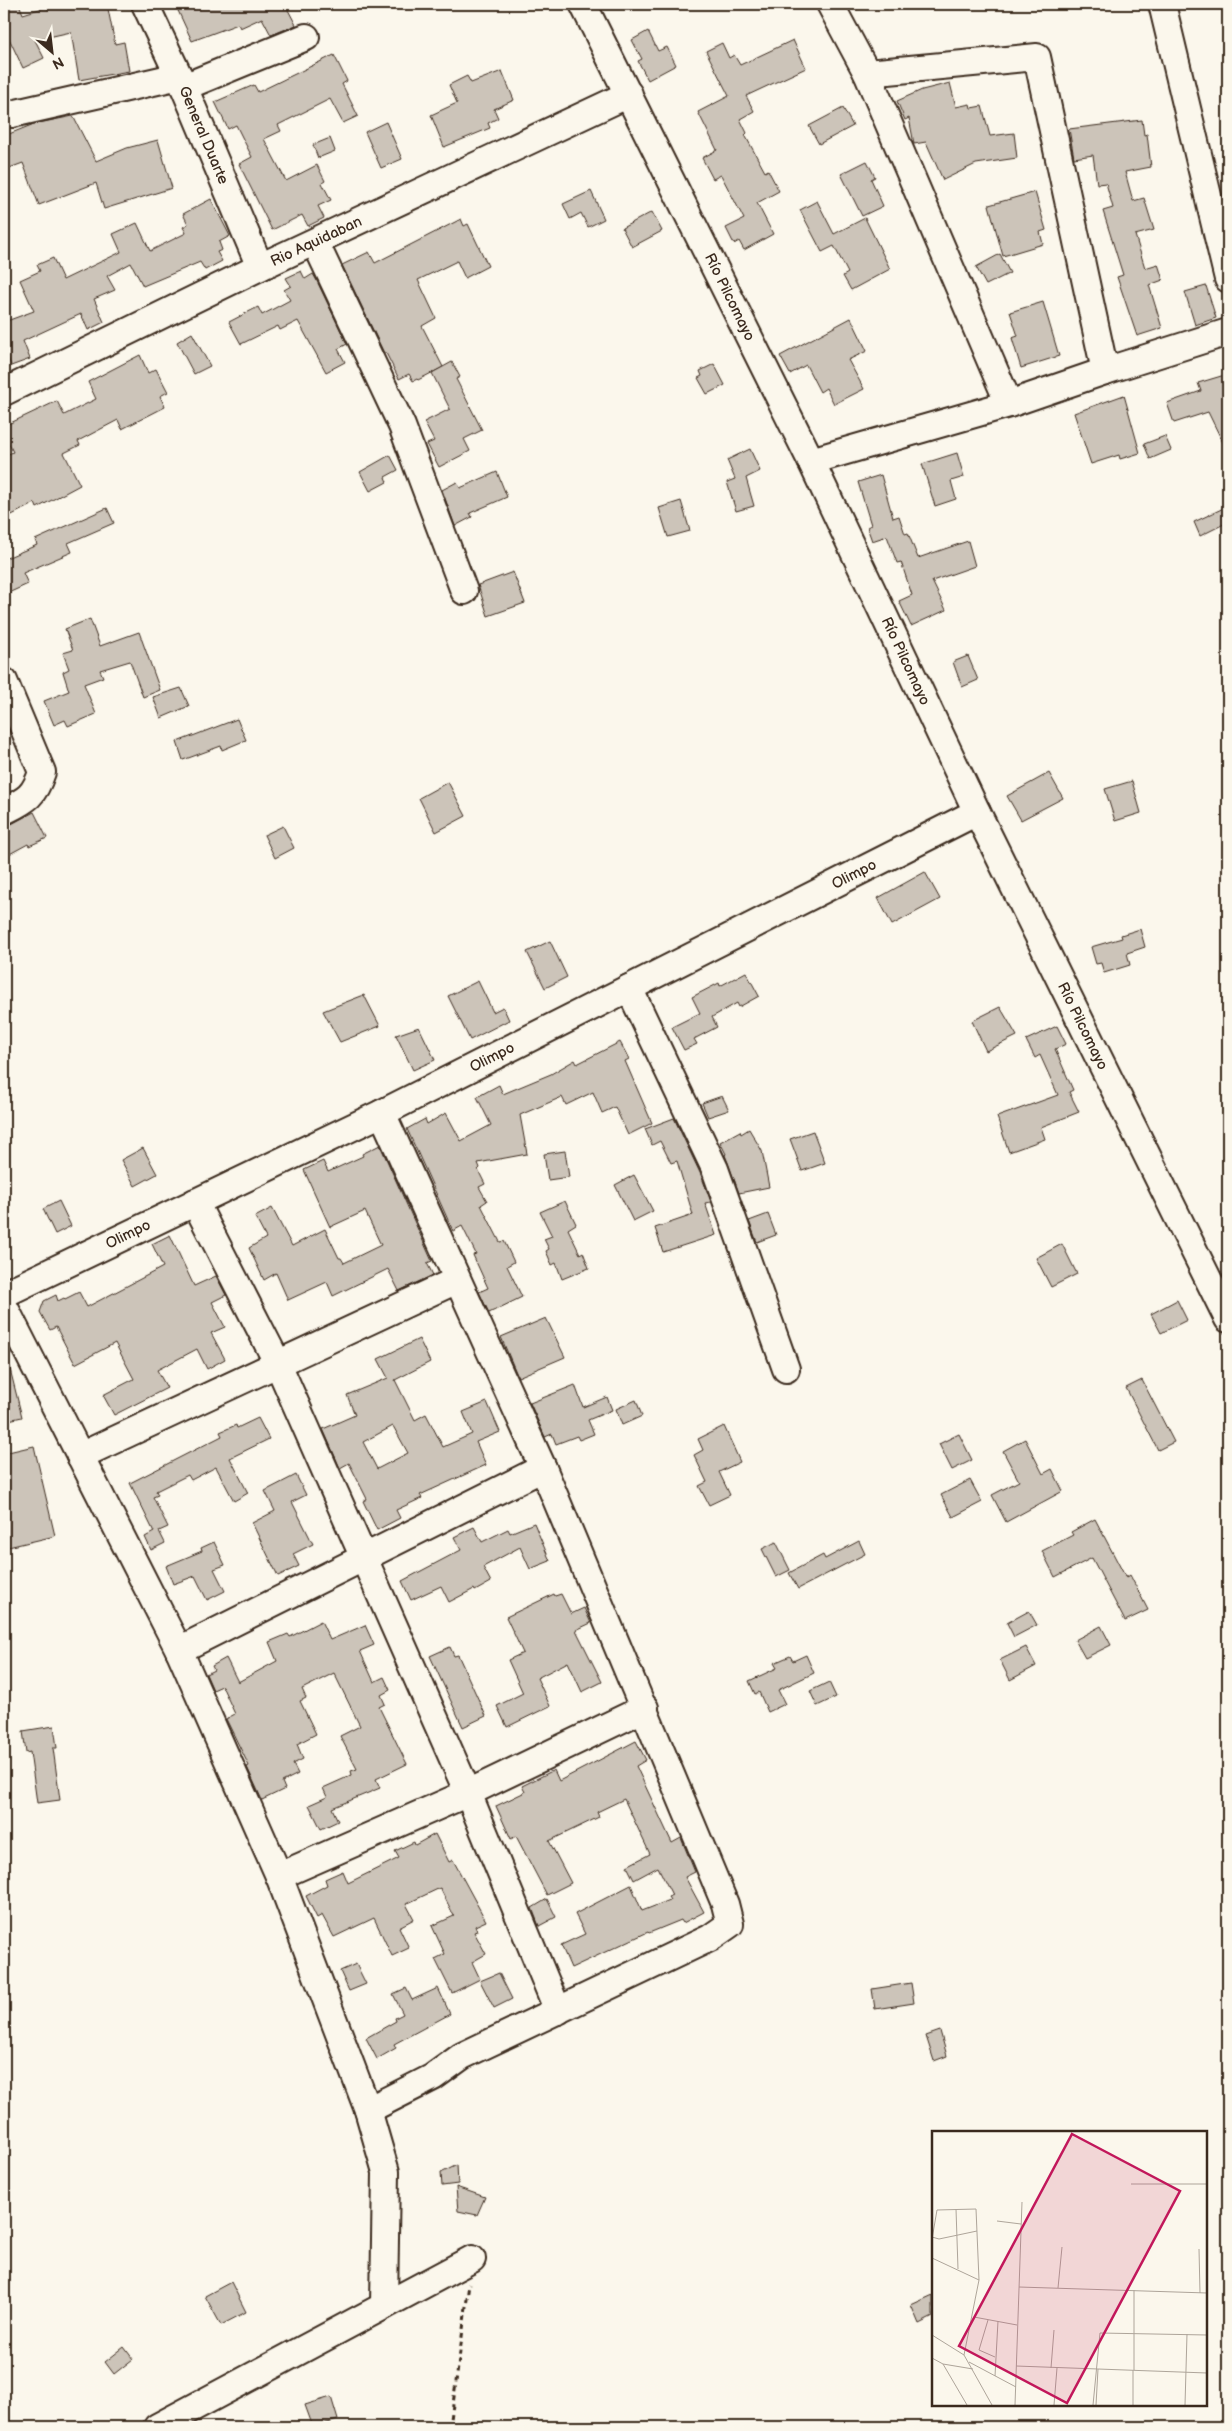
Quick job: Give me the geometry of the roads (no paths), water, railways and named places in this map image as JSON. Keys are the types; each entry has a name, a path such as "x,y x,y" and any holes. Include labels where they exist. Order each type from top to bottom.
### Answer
{"street":[{"name":"General Duarte","path":"145,4 181,82 260,267"},
{"name":"Río Pilcomayo","path":"583,4 811,460 977,812 1228,1319"},
{"path":"830,4 867,73 1009,404"},
{"path":"1162,4 1228,279"},
{"path":"12,114 181,82 306,38"},
{"path":"867,73 1037,57 1105,371"},
{"name":"Rio Aquidaban","path":"4,392 260,267 629,94"},
{"path":"315,242 402,426 464,591"},
{"path":"811,460 1009,404 1228,332"},
{"path":"4,681 36,752 42,772 37,789 22,802 4,811"},
{"name":"Olimpo","path":"4,1294 382,1113 977,812"},
{"path":"629,988 715,1169 786,1369"},
{"path":"368,2110 433,2077 462,2056 710,1938 730,1924 725,1904 544,1468 382,1113"},
{"path":"195,1202 278,1364 468,1793 558,2011"},
{"path":"80,1456 457,1280"},
{"path":"4,1306 179,1650 279,1876 368,2110 386,2172 384,2306"},
{"path":"179,1650 544,1468"},
{"path":"279,1876 468,1793 645,1708"},
{"path":"157,2427 472,2259"}]}
